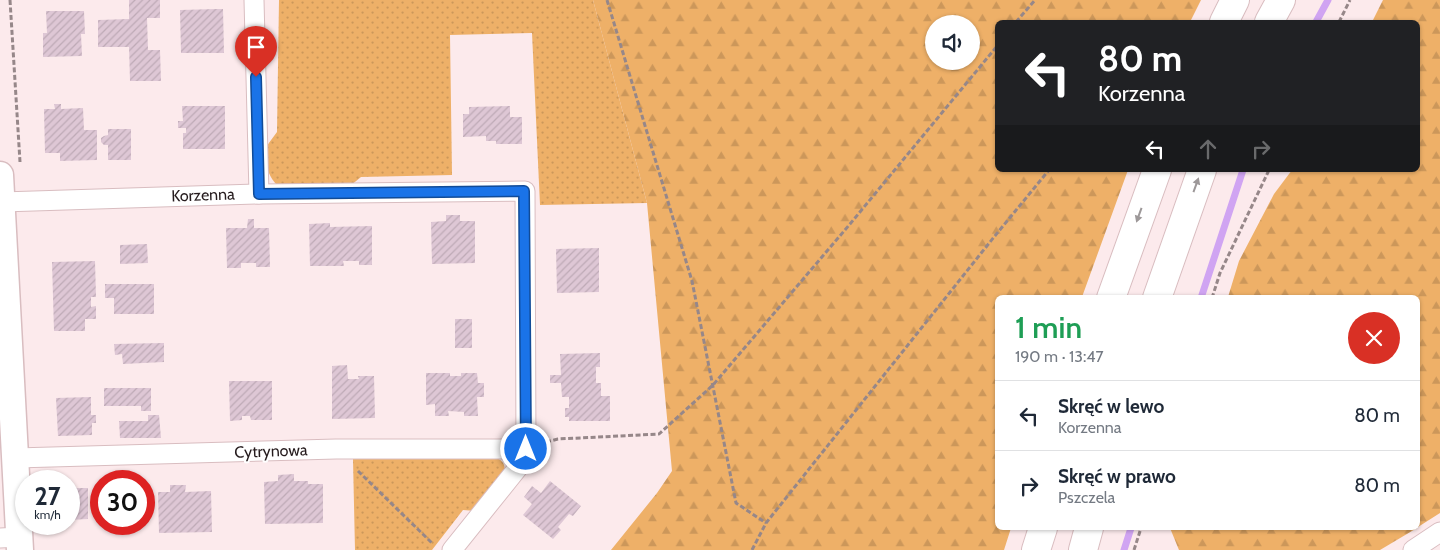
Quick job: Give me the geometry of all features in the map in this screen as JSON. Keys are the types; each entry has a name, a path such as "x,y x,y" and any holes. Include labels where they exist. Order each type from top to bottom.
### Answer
{"main road":[{"path":"1225,20 1235,0"},
{"path":"1270,20 1281,0"},
{"path":"1111,295 1155,172"},
{"path":"1158,295 1201,172"},
{"path":"1036,550 1042,530"},
{"path":"1083,550 1088,530"}],"street":[{"path":"254,0 259,194"},
{"path":"0,175 16,458 13,541"},
{"name":"Korzenna","path":"2,202 259,194 524,191 526,449"},
{"name":"Cytrynowa","path":"16,458 336,449 526,449"},
{"path":"452,550 517,469 526,449"},
{"path":"1413,550 1440,532"}],"path":[{"path":"608,0 692,281 736,503 766,523"},
{"path":"1018,20 1035,0"},
{"path":"1340,20 1350,0"},
{"path":"526,449 558,439 659,434 713,385 850,224 995,49"},
{"path":"752,550 766,523 1047,172"},
{"path":"1213,295 1220,273 1268,172"},
{"path":"336,449 433,543"},
{"path":"1134,550 1140,530"}],"green space":[{"path":"279,0 593,0 647,203 540,205 532,33 450,35 452,175 361,177 350,186 277,185 269,172 265,156 267,146 277,132"},
{"path":"593,0 1201,0 1191,20 995,20 995,172 1127,172 1083,295 995,295 995,530 1010,530 1004,550 611,550 657,493 672,471 647,203"},
{"path":"1383,0 1440,0 1440,513 1420,526 1420,295 1229,295 1239,261 1274,194 1290,172 1420,172 1420,20 1373,20"},
{"path":"489,456 502,461 505,470 504,474 476,511 463,510 432,550 355,550 353,459"},
{"path":"1171,530 1414,530 1380,550 1179,550"}],"building":[{"path":"129,0 160,0 160,18 147,18 148,50 160,50 161,81 130,81 129,47 98,47 98,20 129,19"},
{"path":"223,9 224,53 181,53 180,10"},
{"path":"46,11 84,11 85,34 81,34 82,56 43,57 43,33 47,33"},
{"path":"54,104 61,104 61,109 83,108 84,130 97,130 97,160 60,161 60,153 45,153 44,109 55,109"},
{"path":"182,106 225,106 225,149 183,149 183,133 186,133 186,128 178,128 178,121 183,121"},
{"path":"510,106 510,117 522,117 522,144 496,144 496,141 486,141 486,136 463,137 463,114 469,114 469,107"},
{"path":"108,129 131,129 131,160 108,160 108,145 104,145 101,142 101,138 108,135"},
{"path":"446,215 460,215 460,221 475,221 475,263 432,264 431,222 446,221"},
{"path":"248,219 254,219 254,228 269,228 270,267 256,267 256,263 241,263 241,268 227,268 226,228 247,228"},
{"path":"330,223 330,227 372,226 372,265 359,265 359,261 343,261 344,266 310,266 309,224"},
{"path":"147,244 148,263 120,264 120,245"},
{"path":"599,248 599,292 557,293 556,249"},
{"path":"95,261 96,297 91,297 91,307 96,306 96,319 85,319 85,331 54,331 52,262"},
{"path":"105,284 154,284 154,314 114,314 114,298 105,298"},
{"path":"455,319 472,319 472,348 455,348"},
{"path":"164,343 164,362 123,364 122,354 115,355 114,344"},
{"path":"600,353 600,367 596,367 596,383 601,383 601,396 610,396 610,421 569,421 569,417 565,417 565,408 569,408 569,397 562,397 561,383 550,383 550,375 561,375 560,354"},
{"path":"347,365 348,379 359,379 358,376 374,376 375,418 332,419 332,366"},
{"path":"426,373 450,373 450,376 461,376 461,373 477,373 478,383 484,383 484,397 477,397 478,416 464,416 464,412 448,411 449,416 435,416 435,404 426,405"},
{"path":"229,381 272,381 272,420 251,420 250,416 242,416 242,420 230,421"},
{"path":"104,388 151,388 151,411 141,411 141,406 104,406"},
{"path":"91,397 91,415 96,415 96,423 92,423 92,435 58,436 56,398"},
{"path":"148,415 159,415 161,438 120,438 119,421 148,421"},
{"path":"294,474 294,481 308,481 308,484 323,484 323,523 265,524 264,482 278,481 278,475"},
{"path":"550,481 581,506 573,516 569,514 558,527 561,530 553,539 523,515 532,504 524,497 532,486 541,493"},
{"path":"170,485 186,485 185,492 211,491 212,532 159,533 158,492 170,492"},
{"path":"80,488 88,488 88,519 80,519"}],"waterway":[{"path":"1317,20 1328,0"},
{"path":"1202,295 1242,172"},
{"path":"1124,550 1130,530"}],"route":[{"path":"256,77 259,194 524,191 526,449"}]}
